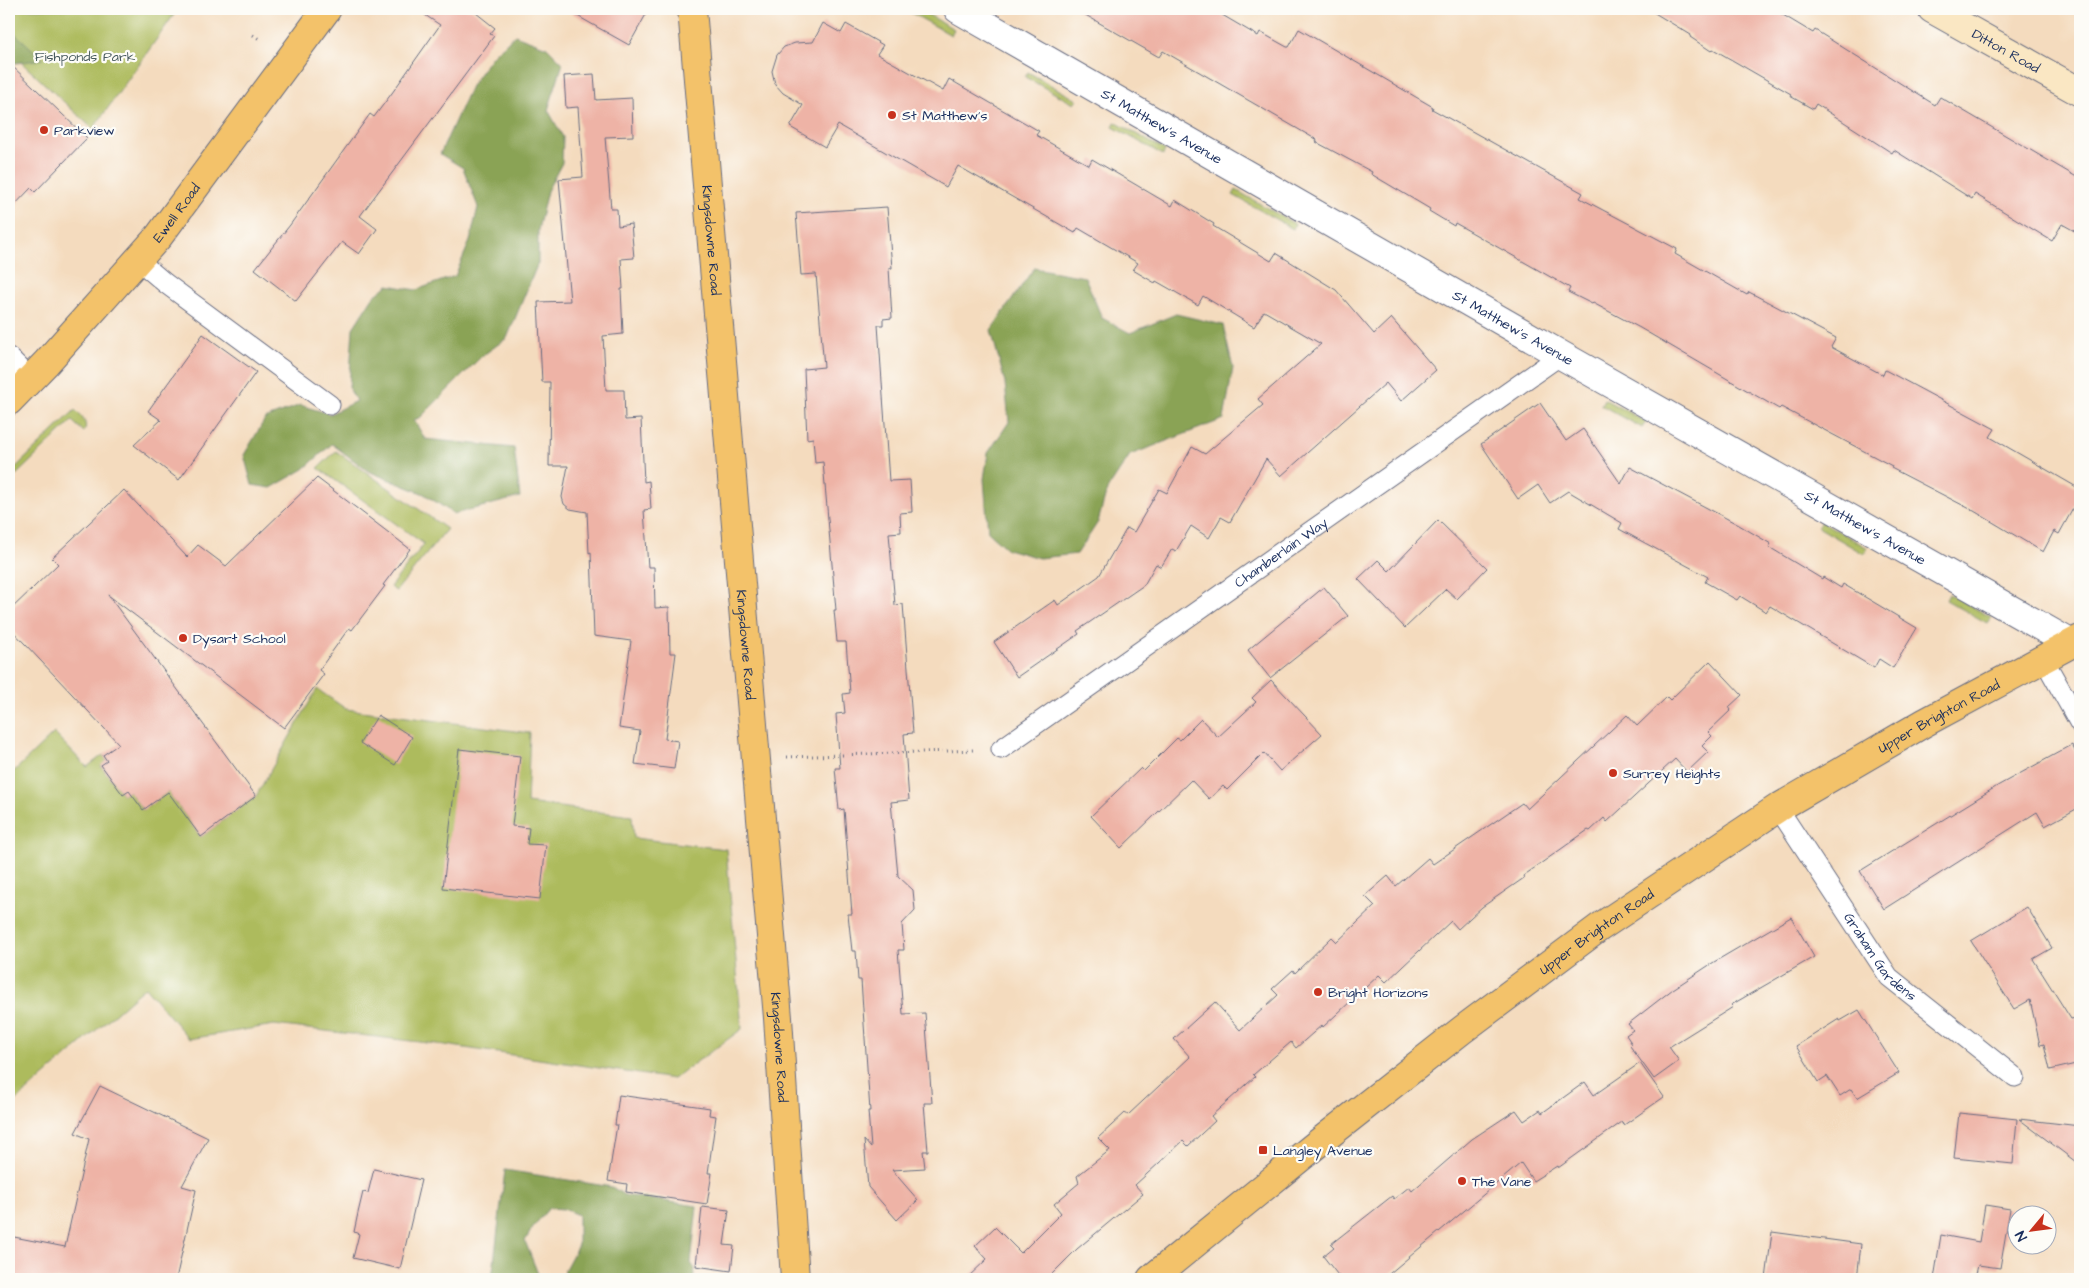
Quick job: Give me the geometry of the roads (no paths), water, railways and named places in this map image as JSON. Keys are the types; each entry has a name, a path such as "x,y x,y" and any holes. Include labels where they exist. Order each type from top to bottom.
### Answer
{"main road":[{"name":"Ewell Road","path":"9,400 138,260 189,197 327,9"},
{"name":"Kingsdowne Road","path":"692,9 778,1018 795,1279"},
{"name":"Ditton Road","path":"1932,9 2080,92"},
{"name":"Upper Brighton Road","path":"1151,1279 1469,1024 1600,927 1778,808 1924,723 2075,641"}],"street":[{"name":"St Matthew's Avenue","path":"958,9 1561,355 2075,641"}],"lane":[{"path":"138,260 165,283 330,405"},
{"name":"Chamberlain Way","path":"1001,749 1561,355"},
{"path":"9,357 31,378"},
{"path":"2043,658 2080,724"},
{"name":"Graham Gardens","path":"1778,808 1889,977 2015,1077"}],"place":[{"name":"St Matthew's","path":"892,115"},
{"name":"Parkview","path":"44,130"},
{"name":"Dysart School","path":"183,638"},
{"name":"Surrey Heights","path":"1613,773"},
{"name":"Bright Horizons","path":"1318,992"},
{"name":"Langley Avenue","path":"1263,1150"},
{"name":"The Vane","path":"1462,1181"}],"park label":[{"name":"Fishponds Park","path":"85,56"}]}
